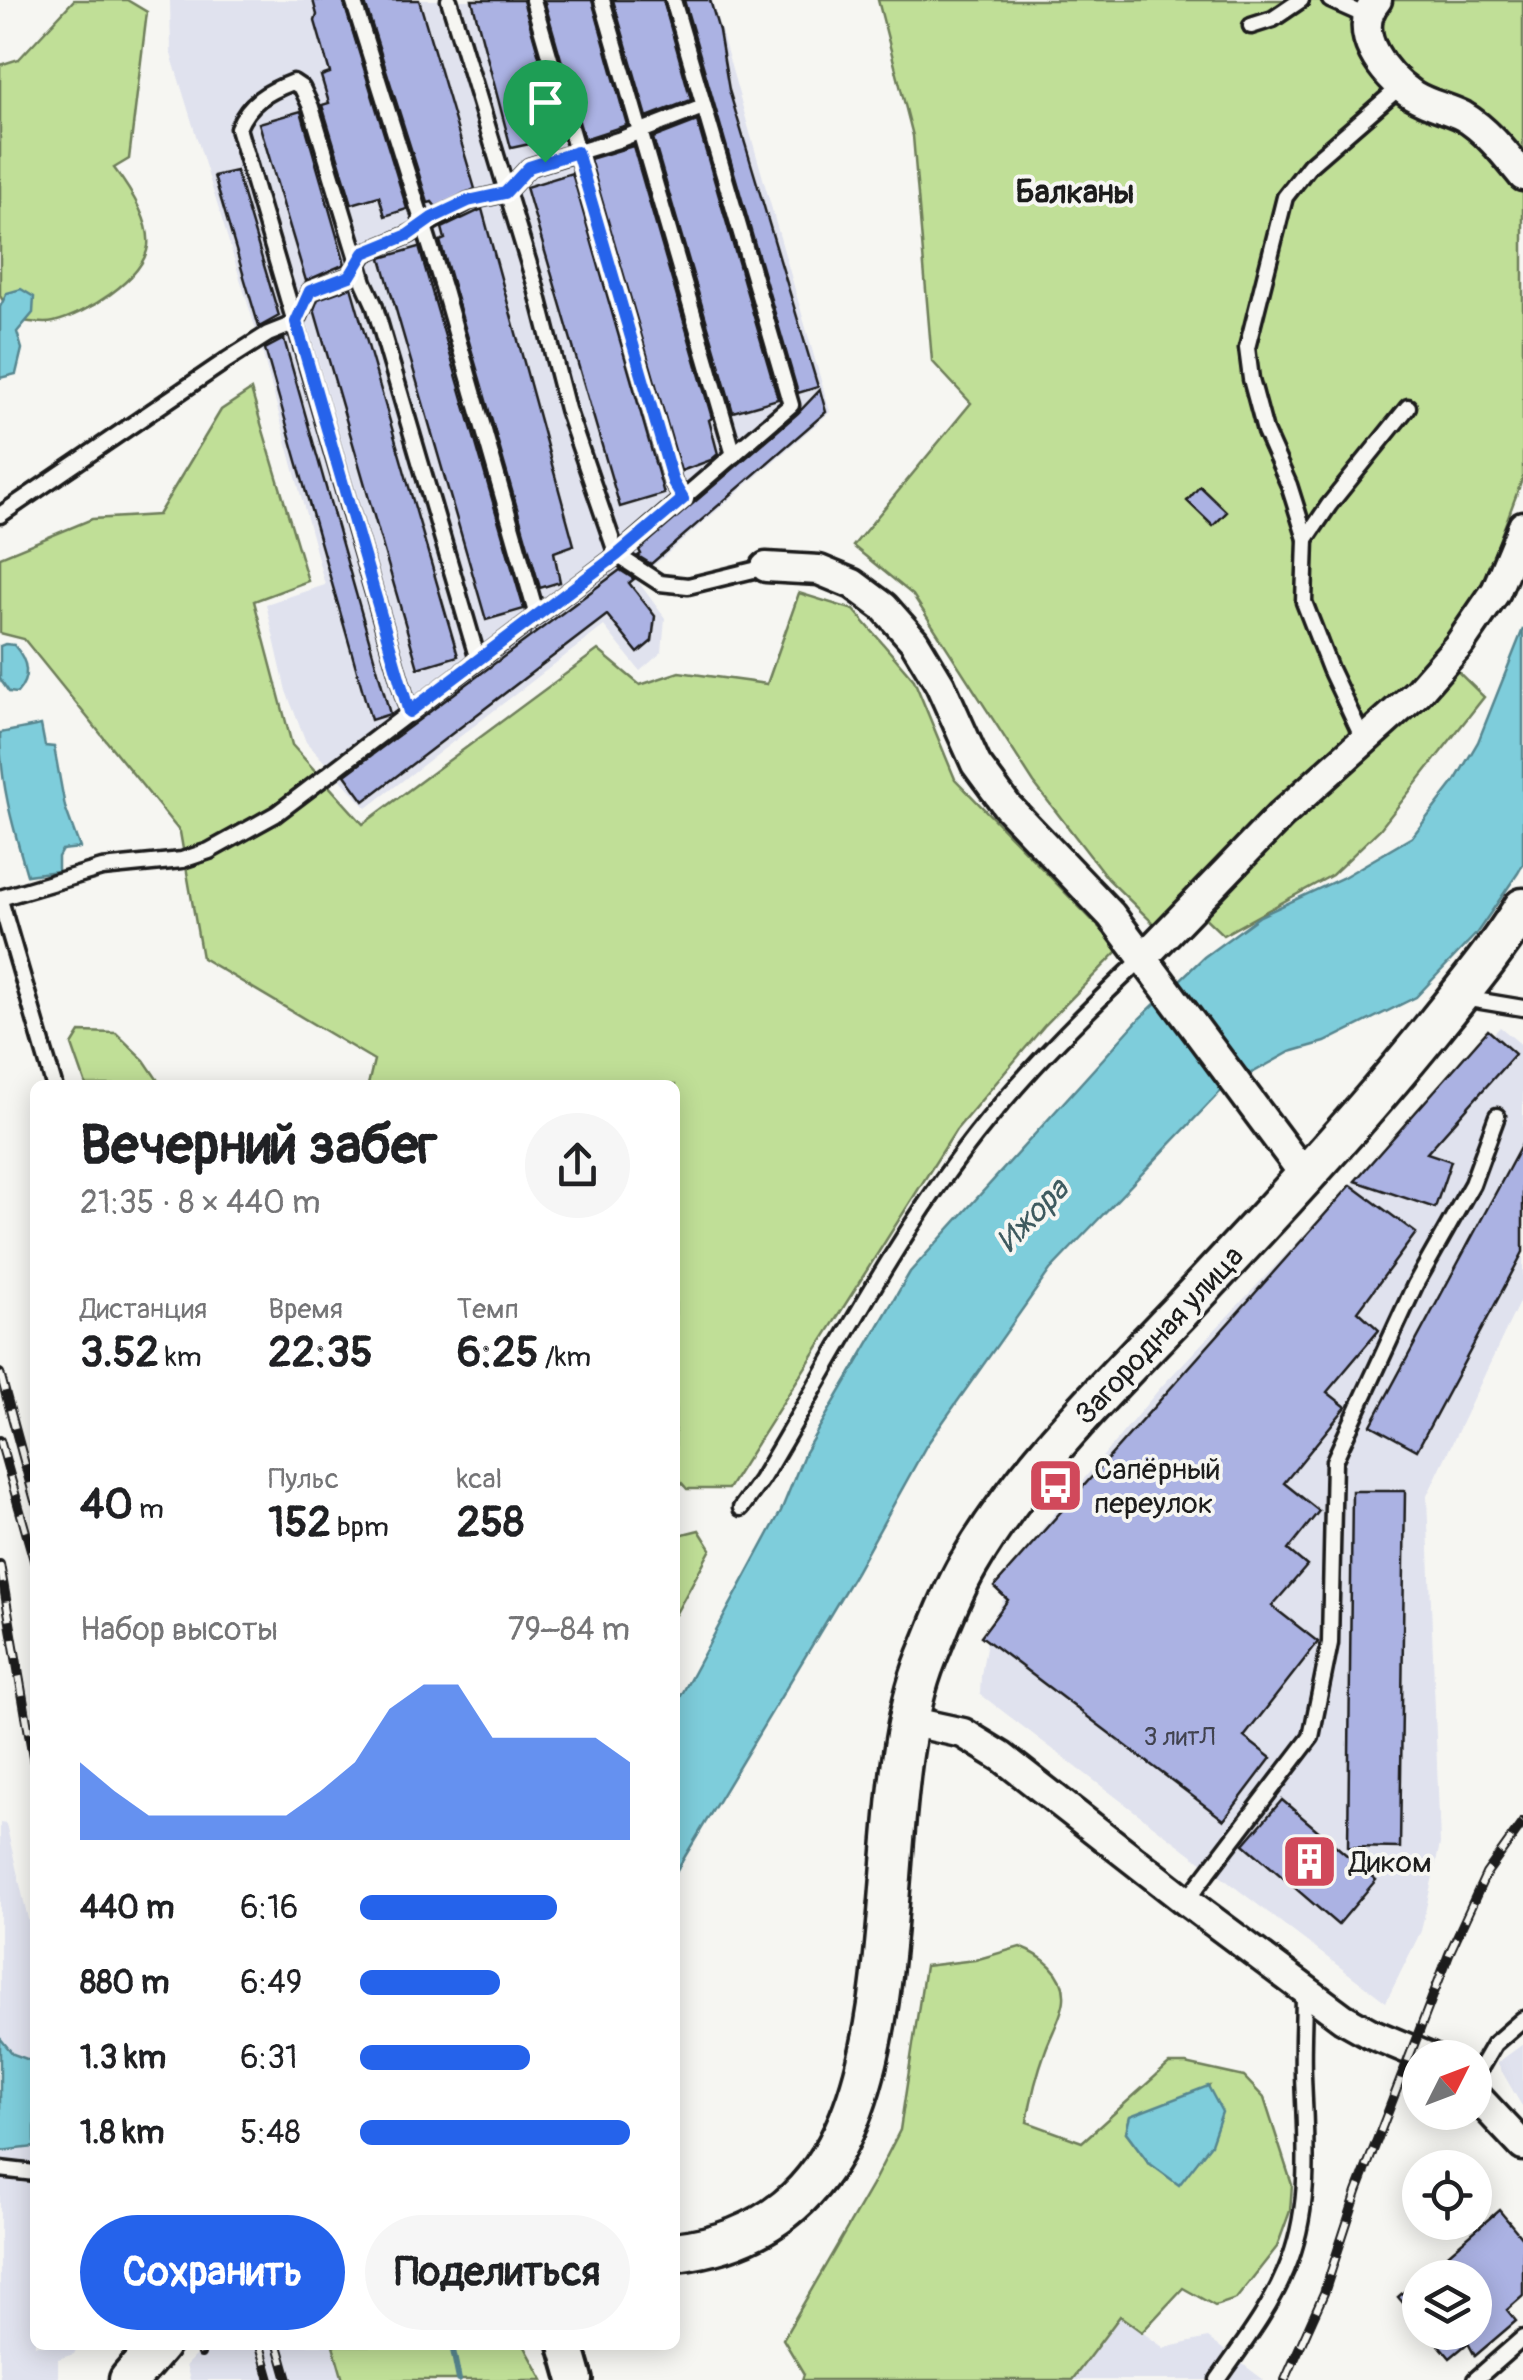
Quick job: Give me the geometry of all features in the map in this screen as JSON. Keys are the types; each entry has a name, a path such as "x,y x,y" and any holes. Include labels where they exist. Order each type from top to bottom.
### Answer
{"main road":[{"name":"Загородная улица","path":"680,2246 729,2240 756,2228 795,2202 821,2173 853,2112 873,2032 908,1721 924,1665 968,1566 1035,1471 1131,1362 1370,1107 1500,945 1523,908"},
{"path":"130,2380 155,2350"}],"street":[{"path":"1372,8 1364,30 1373,52 1402,86 1410,94 1461,115 1476,126 1523,176"},
{"path":"1143,958 1280,816 1418,692 1459,645 1496,591 1523,526"},
{"path":"766,567 819,570 853,584 884,607 914,642 940,684 976,764 1007,806 1111,915 1306,1177"},
{"path":"908,1721 962,1733 1002,1756 1304,1989 1370,2033 1402,2046"},
{"path":"1492,2113 1523,2146"},
{"path":"567,2350 576,2380"}],"lane":[{"path":"353,0 537,616"},
{"path":"449,0 535,284 567,409 617,555 660,583 688,586 766,567"},
{"path":"532,0 673,482 683,499"},
{"path":"602,0 734,455"},
{"path":"53,1080 0,899 102,868 182,860 210,851 276,814 617,555 792,405 673,0"},
{"path":"1251,26 1273,19 1301,0"},
{"path":"1330,0 1372,8"},
{"path":"409,712 238,128 246,108 272,90 293,82 302,88 312,107 478,660"},
{"path":"1364,742 1304,602 1306,539 1289,485 1265,431 1247,348 1285,197 1310,165 1402,86"},
{"path":"0,515 227,360 296,322 310,291 350,276 364,253 468,201 505,193 529,167 703,106"},
{"path":"1306,539 1408,407"},
{"path":"741,1508 922,1212 974,1138 1040,1058 1143,958"},
{"path":"1458,997 1523,1008"},
{"path":"1186,1901 1311,1737 1330,1643 1334,1460 1415,1286 1472,1184 1497,1116"},
{"path":"1218,2380 1265,2315 1288,2267 1303,2213 1307,2173 1304,1989"},
{"path":"1492,2047 1523,2019"},
{"path":"0,2169 30,2172"},
{"path":"1475,2380 1523,2338"}],"shaded area":[{"path":"170,0 712,0 830,412 637,580 665,618 662,652 640,671 604,626 367,808 306,742 286,691 266,604 325,585 259,340 171,54"},
{"name":"Диком","path":"1500,1027 1523,1046 1523,1294 1427,1496 1440,1844 1421,1931 1386,2002 980,1694 981,1675 990,1624 1041,1530 1161,1387"},
{"path":"0,1823 6,1824 30,1927 30,2350 76,2350 58,2359 58,2380 0,2380"},
{"path":"1523,2044 1523,2108 1497,2063"},
{"path":"1120,2316 1164,2348 1208,2338 1264,2380 1072,2380"},
{"path":"201,2350 334,2350 343,2380 190,2380 186,2365"}],"green space":[{"path":"74,0 127,0 147,12 129,159 114,168 143,215 148,246 135,271 96,304 54,322 15,320 0,296 0,65 19,59"},
{"path":"878,0 1523,0 1523,477 1486,576 1452,638 1416,686 1158,928 1108,879 1034,783 913,595 853,546 971,403 932,361 913,136"},
{"path":"251,390 308,581 254,601 292,745 363,824 598,650 640,685 679,672 767,684 799,593 854,610 914,680 955,779 1120,949 1045,1025 956,1130 728,1489 687,1489 680,1481 680,1080 369,1080 374,1060 202,958 180,832 24,639 0,633 0,557 92,519 158,515 221,410"},
{"path":"1451,665 1484,697 1380,829 1332,875 1223,935 1200,913"},
{"path":"80,1032 116,1033 144,1060 158,1080 84,1080 72,1045"},
{"path":"699,1530 711,1549 680,1606 680,1535"},
{"path":"1020,1947 1044,1960 1064,1990 1063,2005 1039,2069 1027,2122 1082,2142 1169,2064 1244,2077 1264,2098 1292,2185 1290,2211 1277,2247 1236,2299 1215,2306 1183,2288 1142,2332 1120,2316 1072,2380 802,2380 804,2374 783,2339 900,2130 925,1966 975,1960","holes":["1208,2087 1149,2163 1126,2132 1130,2117"]},
{"path":"334,2350 527,2350 543,2380 343,2380"}],"water":[{"path":"21,289 34,297 33,313 17,332 22,349 16,374 0,378 0,307 7,293"},
{"name":"Ижора","path":"1523,629 1523,864 1518,873 1476,934 1416,997 1325,1042 1290,1052 1223,1089 1050,1270 926,1446 856,1572 680,1865 680,1698 781,1511 805,1452 910,1272 1140,1018 1204,957 1260,916 1342,878 1412,837 1455,781 1478,742"},
{"path":"14,645 25,663 26,675 17,693 9,692 0,679 0,646"},
{"path":"41,725 45,746 54,747 65,807 80,848 62,850 58,871 27,875 5,787 0,733"},
{"path":"0,2038 13,2054 30,2060 30,2148 0,2151"},
{"path":"1208,2086 1222,2112 1211,2144 1179,2185 1149,2163 1126,2132 1130,2116"}],"building":[{"path":"313,0 343,0 407,209 385,216 379,196 352,204 322,105 329,103 321,76 330,73"},
{"path":"364,0 419,0 475,189 436,207 428,203"},
{"path":"472,0 523,0 562,137 511,148"},
{"path":"544,0 592,0 627,125 584,139"},
{"path":"613,0 663,0 691,100 647,117"},
{"path":"684,0 710,0 729,90 818,387 798,393"},
{"path":"301,111 345,264 306,281 259,123"},
{"path":"697,121 778,399 733,412 653,138"},
{"path":"633,146 712,418 709,420 718,454 681,471 590,159"},
{"path":"236,171 279,316 259,327 214,176"},
{"path":"572,173 664,494 620,507 526,187"},
{"path":"482,209 574,545 554,552 560,582 540,588 440,241 445,239 442,228"},
{"path":"419,247 524,609 486,620 381,258"},
{"path":"351,287 458,656 418,668 314,309 318,299"},
{"path":"284,339 390,714 371,720 265,349"},
{"path":"820,390 826,412 651,564 638,556 639,550"},
{"path":"1200,486 1227,512 1213,526 1187,501"},
{"path":"620,570 634,579 629,583 655,616 652,641 638,653 607,615 364,801 345,775"},
{"path":"1488,1030 1515,1054 1427,1153 1451,1161 1435,1208 1355,1181"},
{"path":"1523,1142 1523,1252 1417,1450 1371,1425"},
{"path":"1351,1185 1416,1233 1358,1311 1379,1330 1327,1392 1346,1407 1284,1483 1319,1511 1288,1550 1307,1566 1272,1606 1318,1642 1244,1737 1271,1758 1224,1820 981,1636 1008,1600 994,1587"},
{"path":"1352,1491 1405,1491 1400,1848 1348,1847"},
{"name":"Диком","path":"1282,1800 1376,1880 1338,1925 1244,1844"},
{"path":"1499,2210 1523,2239 1523,2296 1507,2310 1516,2321 1492,2341 1492,2260 1441,2260 1464,2240 1492,2240 1492,2216"},
{"path":"1443,2350 1460,2350 1450,2358"}],"waterway":[{"path":"453,2350 459,2380"}],"railway":[{"path":"0,1373 30,1483"},
{"path":"0,1440 30,1546"},
{"path":"0,1564 30,1740"},
{"path":"1285,2380 1324,2293 1357,2192 1449,1954 1486,1874 1523,1822"},
{"path":"200,2350 201,2354"},
{"path":"261,2350 270,2380"},
{"path":"279,2350 288,2380"}],"place":[{"name":"Сапёрный переулок","path":"1055,1486"},
{"name":"Диком","path":"1310,1862"}],"district":[{"name":"Балканы","path":"1075,192"}],"route":[{"path":"577,152 673,482 683,499 617,555 409,712 296,322 310,291 350,276 364,253 408,235 468,201 505,193 529,167 545,162 577,152"}]}
